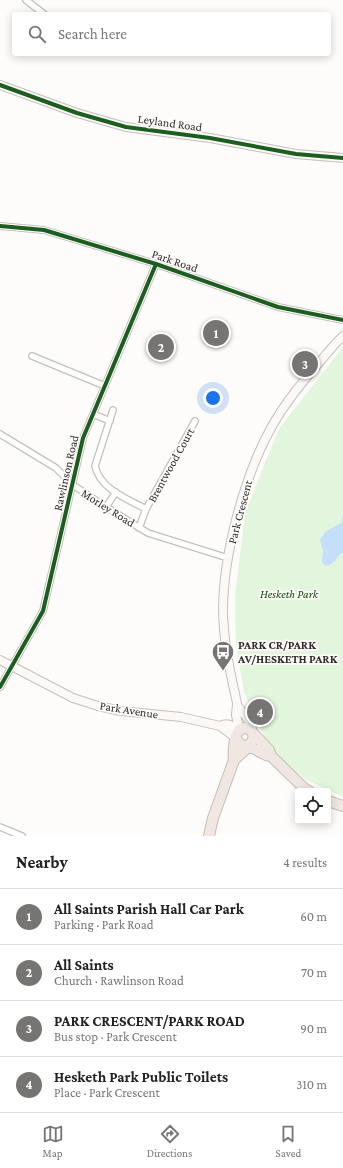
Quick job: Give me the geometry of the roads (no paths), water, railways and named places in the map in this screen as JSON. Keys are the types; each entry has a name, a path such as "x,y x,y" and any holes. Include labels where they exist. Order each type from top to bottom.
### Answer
{"highway":[{"path":"209,836 213,818 234,760 253,742 253,733 248,728 238,734 233,753 234,760"},
{"name":"Park Crescent","path":"253,733 269,750 271,756 304,788"},
{"path":"238,734 241,746 249,746"},
{"name":"Park Crescent","path":"249,746 271,756"},
{"path":"331,802 343,806"}],"street":[{"path":"26,0 41,12"},
{"name":"Leyland Road","path":"0,85 77,112 126,127 210,138 296,154 343,158"},
{"name":"Park Road","path":"0,226 44,230 156,264 278,307 343,320"},
{"name":"Rawlinson Road","path":"0,687 43,611 83,438 156,264"},
{"name":"Park Crescent","path":"238,734 236,714 237,705 228,664 223,609 228,558 241,499 272,426 292,396 343,336"},
{"path":"32,356 105,386"},
{"name":"Brentwood Court","path":"113,410 95,466 97,474 103,482 116,492 146,509"},
{"path":"93,414 110,421"},
{"name":"Brentwood Court","path":"139,528 146,509 195,421"},
{"name":"Morley Road","path":"0,434 56,468 73,485 106,508 148,533 228,558"},
{"path":"106,508 116,492"},
{"name":"Park Avenue","path":"0,660 73,698 98,706 121,711 182,717 220,726 238,734"},
{"name":"Park Crescent","path":"237,705 251,723 253,733"},
{"path":"0,827 22,836"}],"water":[{"path":"343,514 343,553 340,554 335,561 328,566 324,565 322,562 323,551 320,540 325,532 341,523"}],"place":[{"name":"All Saints Parish Hall Car Park","path":"216,333"},
{"name":"All Saints","path":"161,347"},
{"name":"PARK CRESCENT/PARK ROAD","path":"305,364"},
{"name":"PARK CR/PARK AV/HESKETH PARK","path":"223,672"},
{"name":"Hesketh Park Public Toilets","path":"260,712"}],"park label":[{"name":"Hesketh Park","path":"289,594"}]}
